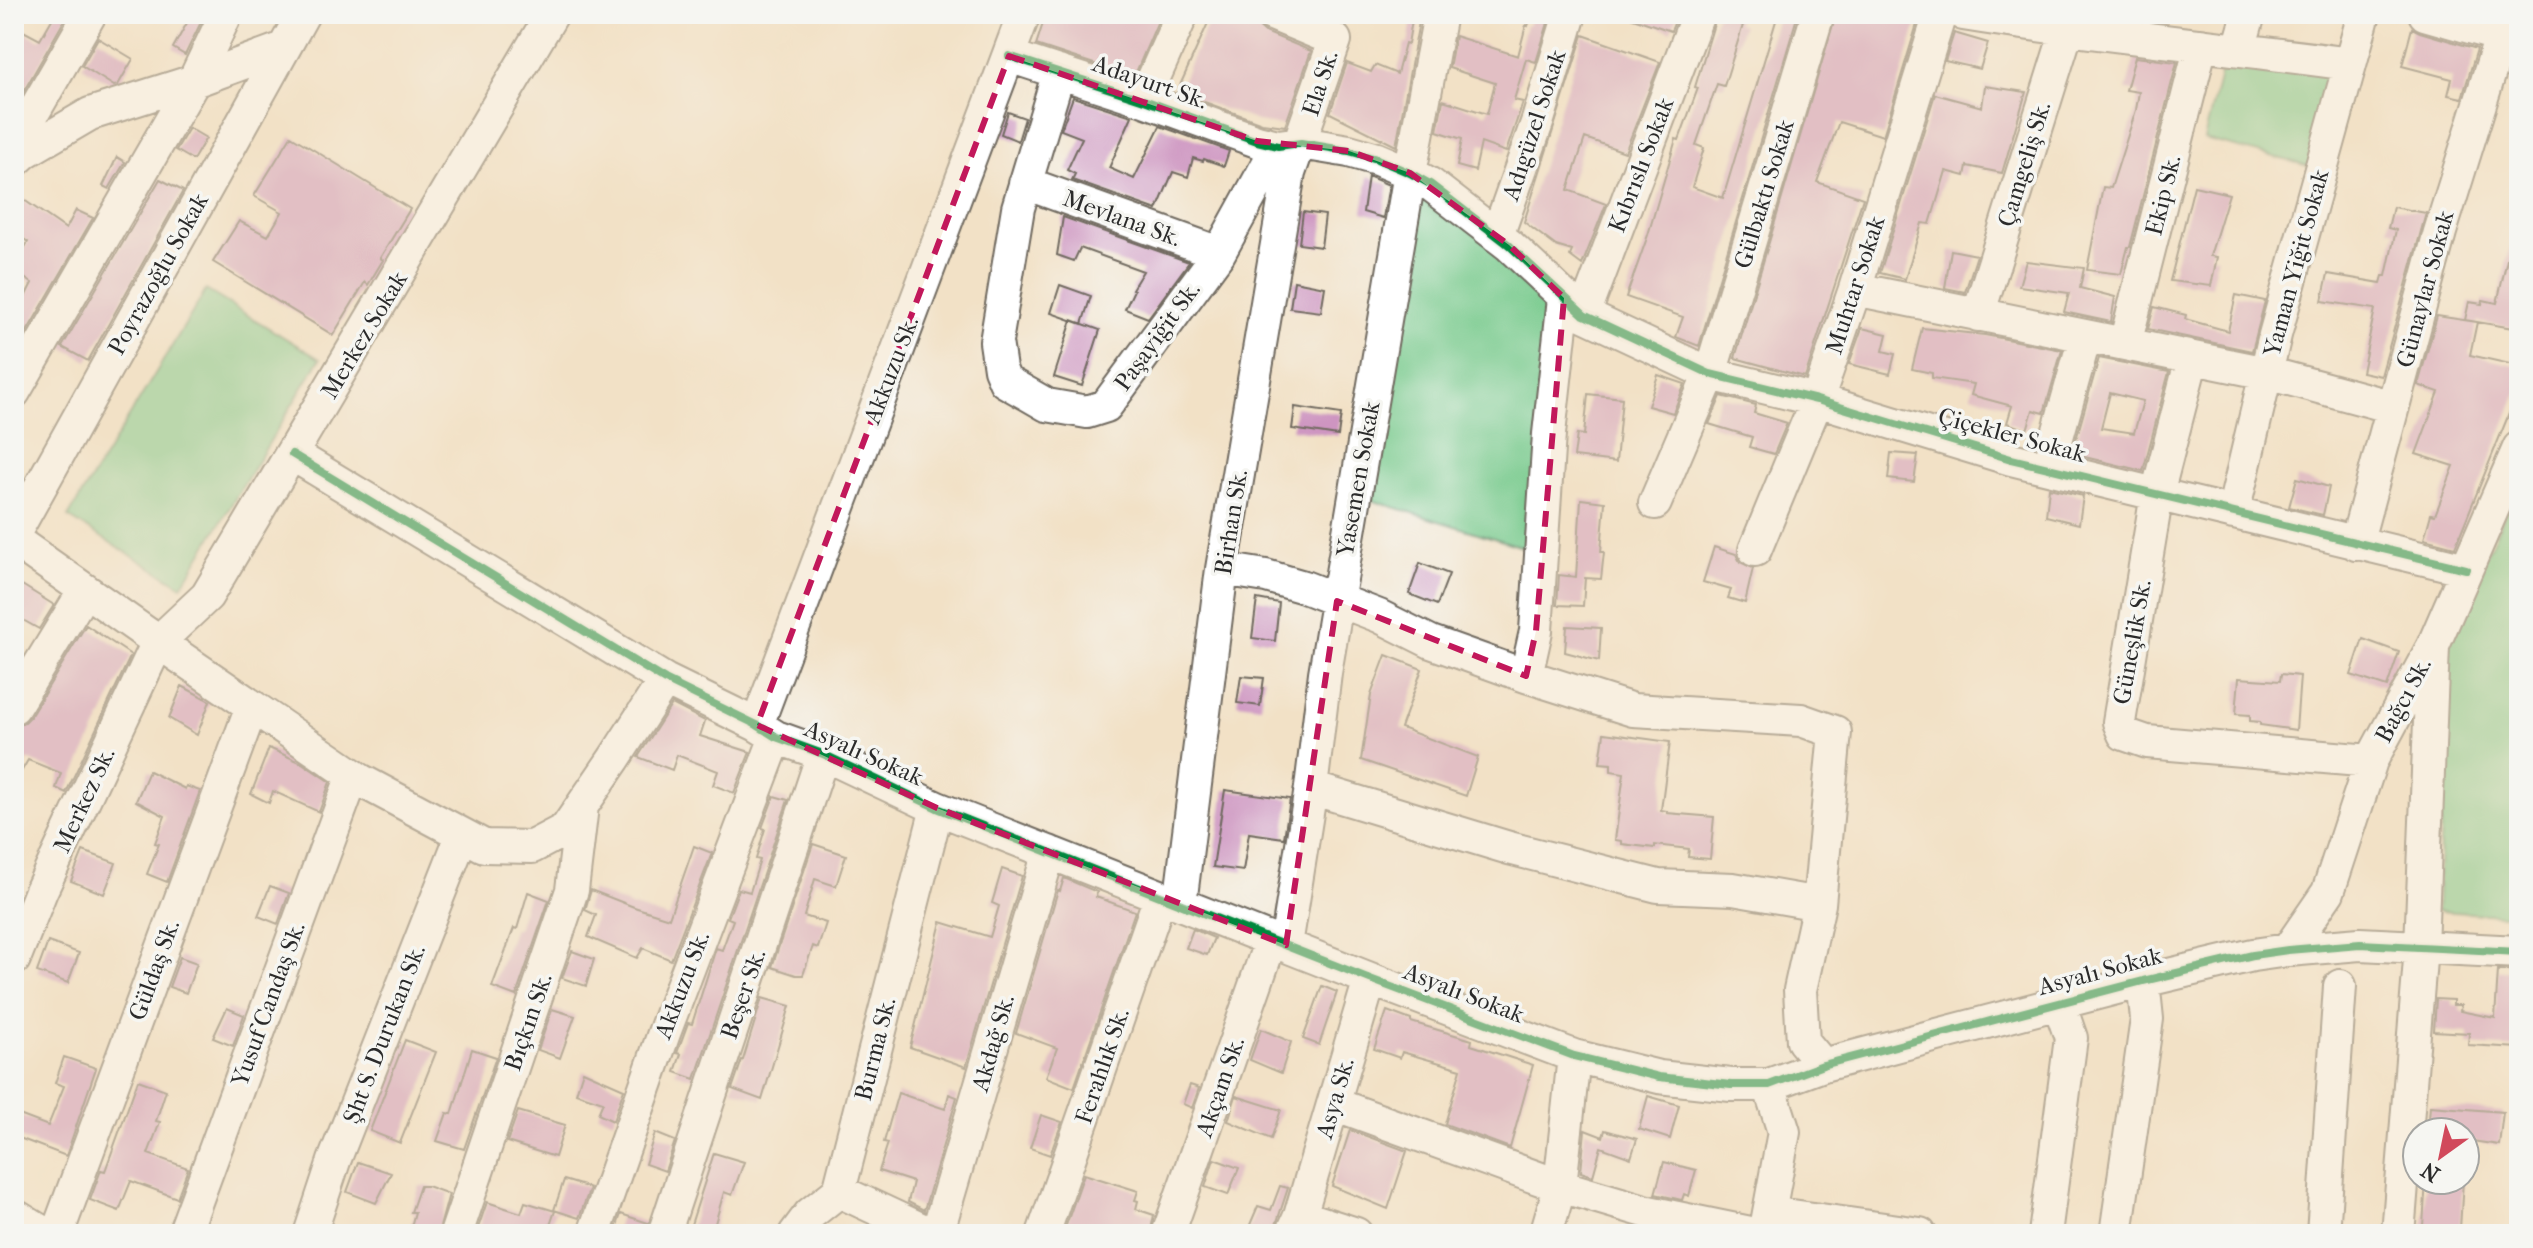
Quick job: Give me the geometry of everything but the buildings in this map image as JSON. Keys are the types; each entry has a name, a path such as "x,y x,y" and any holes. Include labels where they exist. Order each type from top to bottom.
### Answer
{"street":[{"path":"14,146 90,14"},
{"path":"14,392 194,81 226,14"},
{"name":"Poyrazoğlu Sokak","path":"14,534 303,14"},
{"name":"Merkez Sokak","path":"158,642 207,596 552,14"},
{"name":"Akkuzu Sk.","path":"594,1234 766,731 1024,14"},
{"path":"1144,100 1182,14"},
{"name":"Yasemen Sokak","path":"1279,942 1311,788 1337,601 1440,14"},
{"name":"Adıgüzel Sokak","path":"1497,236 1538,120 1570,14"},
{"name":"Kıbrıslı Sokak","path":"1526,676 1536,631 1549,434 1574,307 1698,14"},
{"name":"Gülbaktı Sokak","path":"1655,503 1710,374 1818,14"},
{"name":"Muhtar Sokak","path":"1755,550 1817,400 1855,289 1940,14"},
{"path":"1963,14 2129,26 2201,45 2350,64"},
{"path":"2239,49 2249,14"},
{"name":"Yaman Yiğit Sokak","path":"2233,513 2275,335 2364,14"},
{"name":"Günaylar Sokak","path":"2356,544 2444,219 2509,30 2425,14"},
{"name":"Ela Sk.","path":"1284,16 1335,40 1290,145"},
{"name":"Çamgeliş Sk.","path":"1978,315 2070,22"},
{"name":"Ekip Sk.","path":"2125,344 2201,45"},
{"path":"14,162 25,152 90,114 284,48"},
{"name":"Adayurt Sk.","path":"1009,56 1290,145 1349,151 1410,173"},
{"name":"Paşayiğit Sk.","path":"1059,72 1018,208 996,342 1005,381 1047,405 1087,412 1106,406 1219,253 1290,145"},
{"name":"Birhan Sk.","path":"1170,901 1289,173 1290,145"},
{"name":"Çiçekler Sokak","path":"1410,173 1430,184 1497,236 1574,307 1710,374 1817,400 2011,459 2466,569"},
{"name":"Mevlana Sk.","path":"1025,183 1219,253"},
{"path":"1855,289 2267,373 2393,407"},
{"path":"2049,466 2085,337"},
{"path":"2157,494 2192,358"},
{"name":"Bağcı Sk.","path":"2288,950 2328,892 2371,761 2433,646 2519,448"},
{"name":"Asyalı Sokak","path":"292,454 665,680 766,731 823,754 937,808 1370,979 1574,1056 1659,1077 1731,1085 1769,1085 1823,1065 2253,955 2360,944 2519,952"},
{"name":"Güneşlik Sk.","path":"2157,494 2119,722 2124,734 2147,742 2371,761"},
{"path":"14,540 353,775 484,846 532,847 566,829 665,680"},
{"path":"1222,569 1266,576 1304,587 1379,616 1431,642 1633,710 1801,720 1835,732 1819,904 1800,990 1803,1041 1823,1065"},
{"path":"14,707 85,590"},
{"name":"Merkez Sk.","path":"14,959 41,891 158,642"},
{"path":"2398,1234 2421,947 2433,646"},
{"name":"Güldaş Sk.","path":"57,1234 252,706"},
{"name":"Beşer Sk.","path":"664,1234 823,754"},
{"name":"Yusuf Candaş Sk.","path":"184,1234 353,775"},
{"path":"1311,788 1509,848 1658,886 1733,889 1819,904"},
{"name":"Bıçkın Sk.","path":"456,1234 572,890 582,806"},
{"name":"Burma Sk.","path":"839,1191 937,808"},
{"name":"Şht S. Durukan Sk.","path":"310,1234 334,1161 462,835"},
{"name":"Akdağ Sk.","path":"934,1234 1049,852"},
{"name":"Ferahlık Sk.","path":"1043,1234 1170,901"},
{"name":"Akçam Sk.","path":"1168,1234 1279,942"},
{"name":"Asya Sk.","path":"1296,1225 1370,979"},
{"path":"2116,1234 2147,1019 2143,981"},
{"path":"2323,1234 2340,986"},
{"path":"2045,1234 2071,1038 2059,1003"},
{"path":"1546,1234 1560,1186 1574,1056"},
{"path":"1769,1085 1784,1132 1775,1224 1920,1234"},
{"path":"1334,1104 1560,1186 1648,1212 1755,1234"},
{"path":"795,1234 810,1214 839,1191 934,1234"},
{"path":"14,1215 45,1234"},
{"path":"1296,1225 1356,1234"}],"highlighted area":[{"path":"1009,56 1257,141 1349,151 1410,173 1509,245 1564,298 1536,631 1526,676 1337,601 1286,945 937,808 757,725"}],"green space":[{"path":"2224,58 2333,74 2317,168 2204,139"},
{"path":"1410,173 1564,298 1529,549 1355,495"},
{"path":"206,290 320,359 182,586 68,517"},
{"path":"2519,482 2519,916 2437,911 2449,638"}],"cycle path":[{"path":"1009,56 1257,141 1278,146 1301,143 1349,151 1410,173 1430,184 1509,245 1584,315 1710,374 1817,400 2011,459 2466,569"},
{"path":"292,454 665,680 776,737 823,754 937,808 1370,979 1574,1056 1659,1077 1731,1085 1769,1085 1823,1065 2253,955 2360,944 2519,952"}]}
